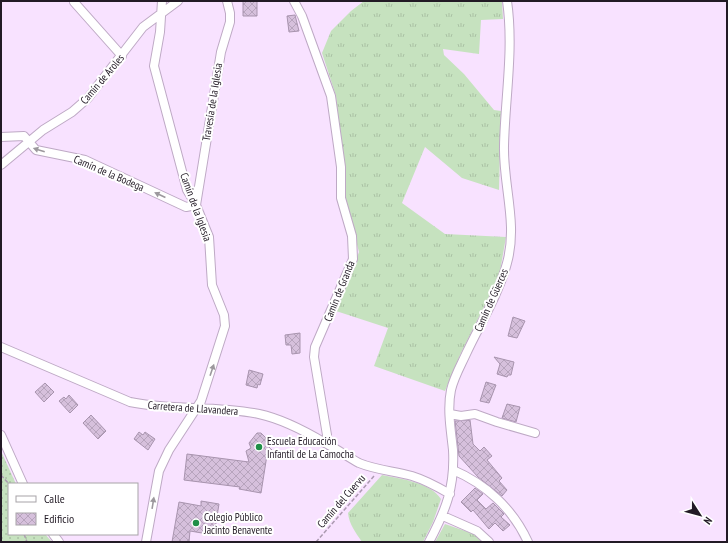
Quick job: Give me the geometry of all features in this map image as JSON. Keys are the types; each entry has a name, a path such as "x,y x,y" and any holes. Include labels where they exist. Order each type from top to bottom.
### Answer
{"street":[{"name":"Camín de la Iglesia","path":"146,542 159,471 169,450 198,407 225,326 224,315 212,285 209,237 196,205 187,190 154,66 160,32 162,1"},
{"name":"Camín de Aroles","path":"1,165 29,141 72,112 88,98 143,27 160,16 178,1"},
{"name":"Travesía de la Iglesia","path":"196,205 221,52 230,22 230,13 227,1"},
{"name":"Camín de Granda","path":"294,1 302,16 331,96 334,127 341,167 341,198 354,248 353,259 315,347 314,357 327,435 326,442"},
{"name":"Camín de Güerces","path":"429,542 443,516 450,494 453,470 450,414 451,390 500,283 511,245 512,225 506,192 504,146 508,84 509,14 507,1"},
{"path":"74,2 122,56"},
{"name":"Camín de la Bodega","path":"1,137 24,136 36,150 85,160 186,207 196,205"},
{"name":"Carretera de Llavandera","path":"1,347 130,402 156,406 229,409 259,414 279,420 326,442 358,462 378,470 413,476 450,494"},
{"path":"450,414 460,416 475,414 535,433"},
{"path":"1,435 23,483"},
{"path":"453,470 479,482 490,492 523,531 528,542"},
{"path":"443,516 476,532 489,542"}],"path":[{"name":"Camín del Cuervu","path":"316,542 378,470"},
{"path":"1,475 9,483"}],"green space":[{"path":"364,1 502,1 503,19 481,20 479,54 443,49 444,55 464,74 494,110 501,111 499,190 462,178 425,147 402,203 445,234 506,237 499,277 460,355 445,391 374,366 388,328 336,311 359,252 344,197 336,96 322,53 331,31 351,11"},
{"path":"1,451 16,483 8,483 8,535 46,535 52,542 1,542"},
{"path":"382,475 423,485 436,493 441,499 433,522 423,542 362,542 355,532 351,525 348,513"},
{"path":"445,524 474,534 482,542 435,542"}],"building":[{"path":"243,1 257,1 257,16 243,16"},
{"path":"295,15 299,31 289,32 287,16"},
{"path":"513,317 525,321 517,338 508,336"},
{"path":"300,333 300,353 292,354 291,345 286,345 285,335"},
{"path":"494,357 514,362 511,375 508,375 507,377 497,374 500,364"},
{"path":"249,370 263,374 260,385 258,384 257,388 246,385"},
{"path":"486,382 496,385 489,403 480,401"},
{"path":"45,383 54,392 44,402 35,392"},
{"path":"69,395 78,405 70,413 59,401 64,397 66,399"},
{"path":"507,404 520,407 516,422 502,418"},
{"path":"91,415 106,431 98,439 83,423"},
{"path":"470,420 473,444 480,451 484,447 492,456 487,460 502,478 499,481 507,490 502,496 478,477 459,456 455,421"},
{"path":"139,432 143,435 145,432 155,439 148,450 134,439"},
{"path":"257,433 261,433 266,438 267,445 277,455 274,459 267,455 261,493 239,489 240,487 184,480 187,454 249,462 246,451 251,448 249,443"},
{"path":"475,488 483,494 477,500 486,509 493,503 504,514 501,517 510,525 503,531 495,523 489,529 473,510 471,512 461,502"},
{"name":"Colegio Público Jacinto Benavente","path":"201,501 219,504 214,535 190,531 189,542 172,542 179,502 201,506"}],"place":[{"name":"Escuela Educación Infantil de La Camocha","path":"259,447"},
{"name":"Colegio Público Jacinto Benavente","path":"196,523"}]}
